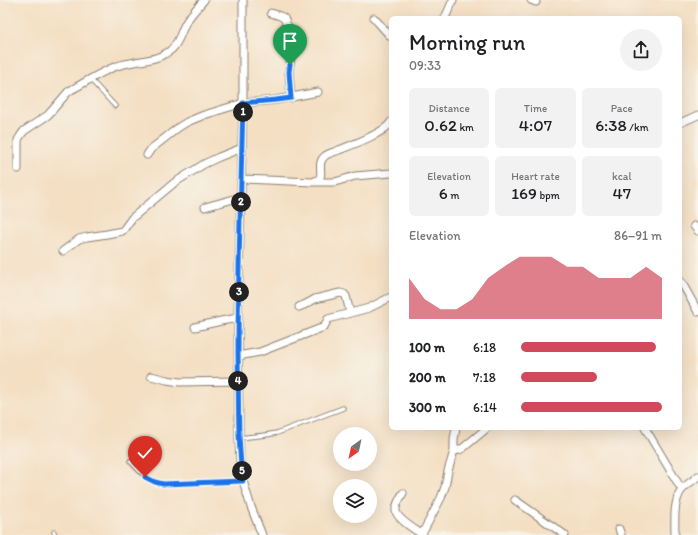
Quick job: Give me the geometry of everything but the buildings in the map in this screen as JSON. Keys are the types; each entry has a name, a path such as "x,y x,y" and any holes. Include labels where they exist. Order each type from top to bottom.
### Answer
{"street":[{"path":"18,168 18,140 23,132 48,116 68,92 117,66 156,58 174,48 191,14 204,0"},
{"path":"243,0 243,103 238,318 239,438 243,481 262,535"},
{"path":"447,16 453,0"},
{"path":"271,13 284,18 292,34 289,72 291,98"},
{"path":"374,18 389,35"},
{"path":"147,155 151,149 187,122 211,112 243,103 291,98 318,92"},
{"path":"682,122 698,115"},
{"path":"313,182 320,176 320,163 325,155 340,150 389,126"},
{"path":"64,251 79,239 122,231 132,218 174,183 204,164 242,148"},
{"path":"241,179 335,182 355,176 389,173"},
{"path":"205,207 241,197"},
{"path":"682,282 698,312"},
{"path":"299,307 315,299 340,293 346,296 350,313"},
{"path":"238,356 260,352 324,327 328,319 369,308 389,298"},
{"path":"195,328 238,318"},
{"path":"151,376 180,382 238,381"},
{"path":"402,493 396,514 422,535 445,487 454,451 456,430"},
{"path":"454,451 463,448 485,430"},
{"path":"646,430 682,490"},
{"path":"675,535 677,499 682,490 698,476"},
{"path":"515,500 565,535"}],"lane":[{"path":"91,80 115,106"},
{"path":"239,438 277,433 343,408"},
{"path":"130,461 145,477 163,484 243,481"}],"route":[{"path":"145,477 163,484 243,481 240,460 238,409 238,318 243,103 291,98 289,72 290,65"}]}
